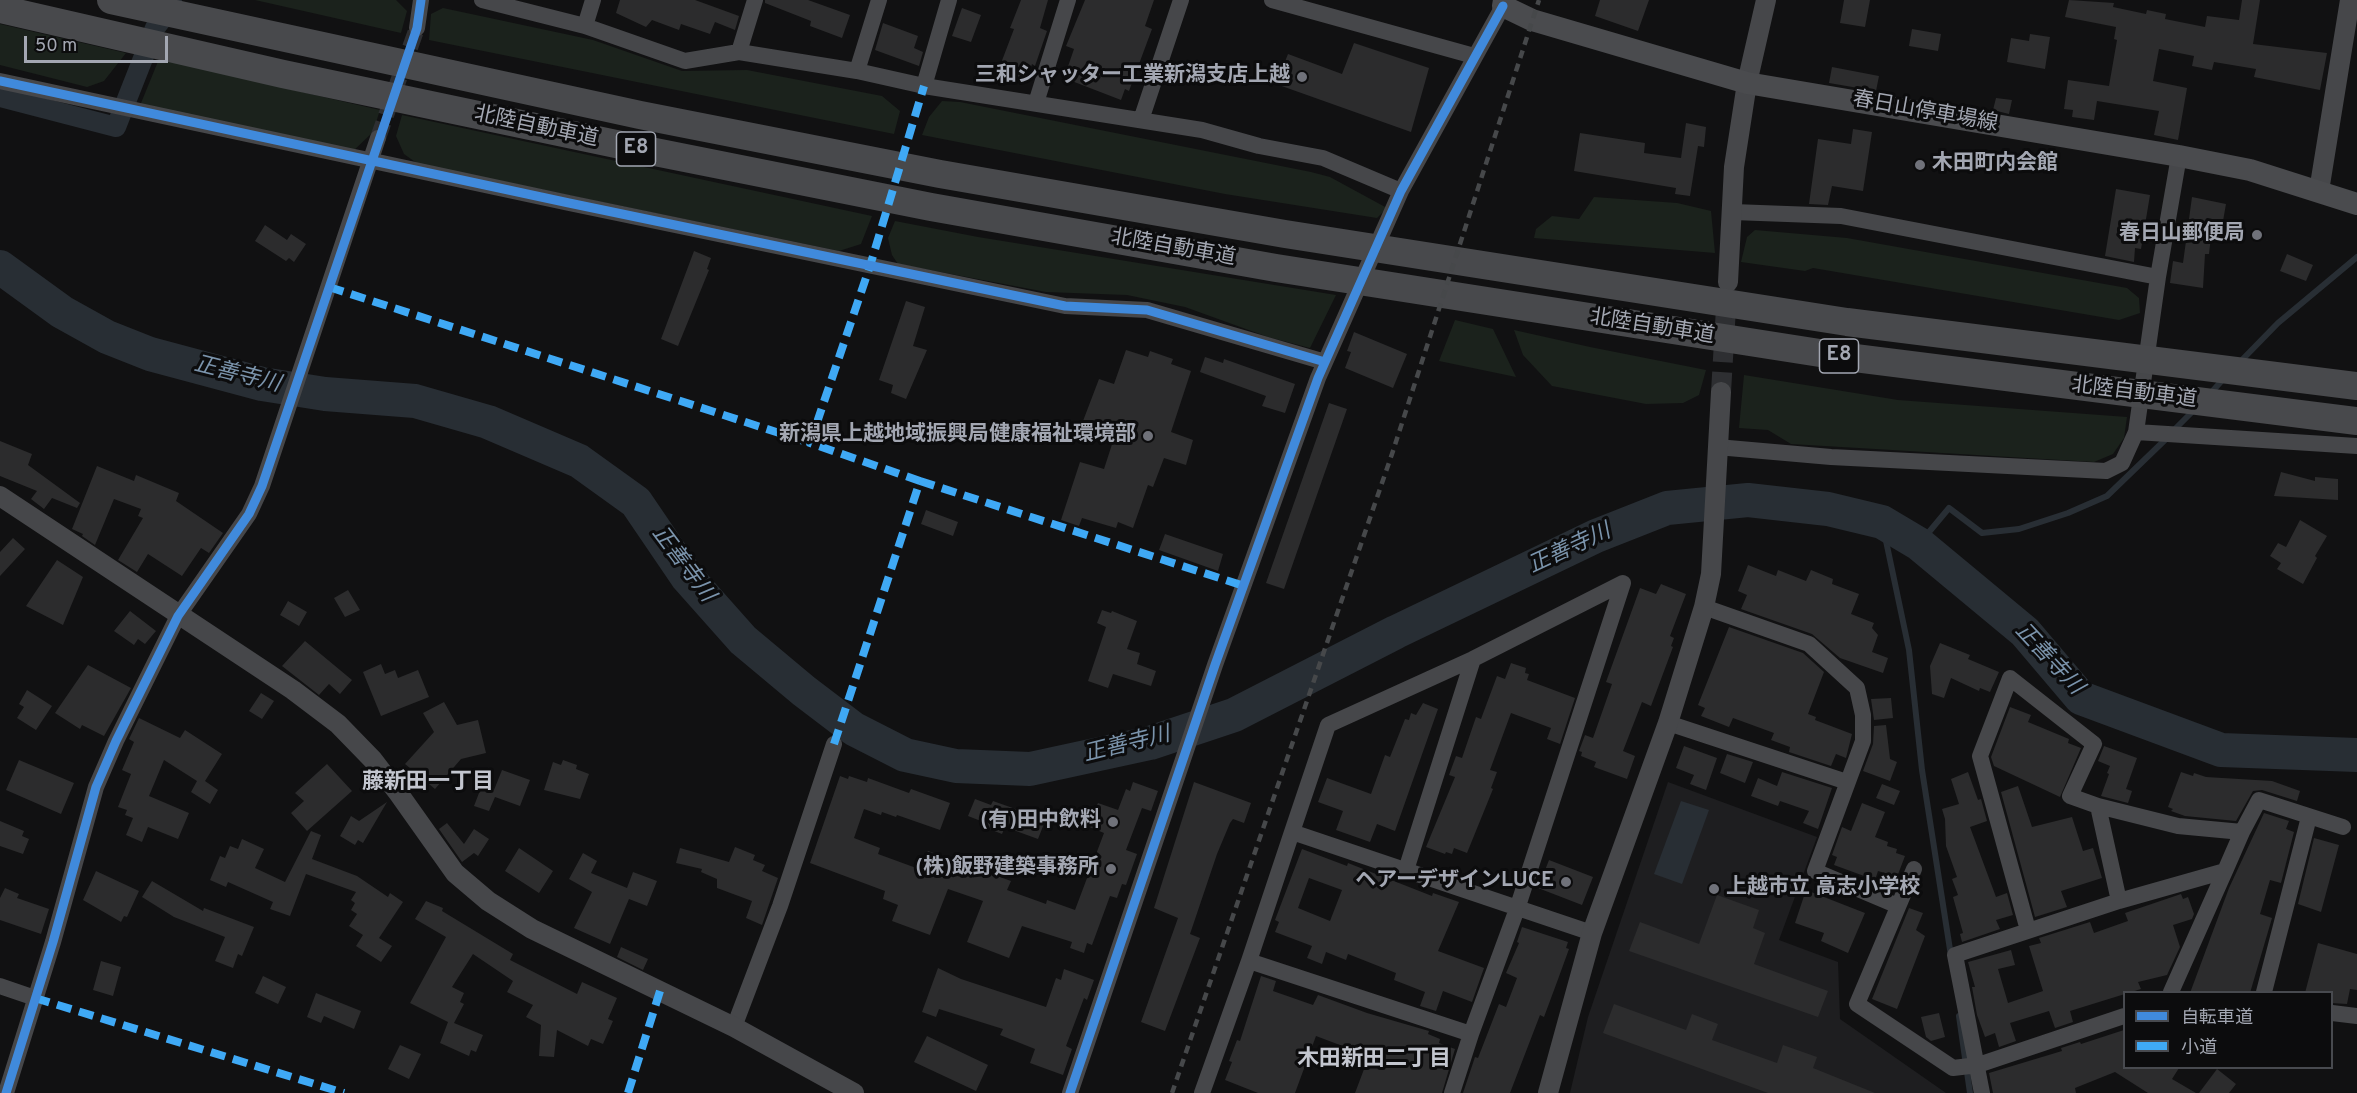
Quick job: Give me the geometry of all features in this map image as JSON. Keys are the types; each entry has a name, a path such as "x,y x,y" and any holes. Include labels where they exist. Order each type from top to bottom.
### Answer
{"highway":[{"name":"北陸自動車道","path":"111,0 640,115 940,174 1285,234 1571,281 1847,322 2126,359 2357,386"},
{"name":"北陸自動車道","path":"0,9 283,75 635,148 931,207 1276,268 1839,357 2357,421"}],"main road":[{"name":"春日山停車場線","path":"1503,3 1532,20 1747,83 2250,170 2357,204"}],"street":[{"path":"417,28 421,0"},
{"path":"482,0 585,26 685,61 739,52 857,71 924,86 1202,130 1259,146 1323,158 1401,191"},
{"path":"585,26 593,0"},
{"path":"739,52 755,0"},
{"path":"857,71 879,0"},
{"path":"924,86 949,0"},
{"path":"1036,103 1068,0"},
{"path":"1141,120 1181,0"},
{"path":"1272,0 1474,56"},
{"path":"1728,282 1734,166 1747,83 1766,0"},
{"path":"2319,191 2350,0"},
{"path":"1070,1093 1215,665 1325,362 1401,191 1503,3"},
{"path":"0,81 1065,306 1147,310 1325,362"},
{"path":"6,1093 96,787 126,720 178,616 249,514 262,486 373,160 378,138"},
{"path":"1717,447 1831,457 2106,471 2122,463 2136,432 2158,277 2179,156"},
{"path":"1733,212 1841,216 2158,277"},
{"path":"1548,1093 1592,933 1668,723 1704,607 1711,574 1721,392"},
{"path":"2136,432 2357,446"},
{"path":"0,496 293,690 338,724 386,777 455,873 488,901 532,929 734,1026 854,1093"},
{"path":"1207,1092 1328,725 1473,659 1623,583 1517,909 1452,1093"},
{"path":"1704,607 1809,644 1857,688 1863,715 1863,741 1815,871 1898,906"},
{"path":"1406,870 1473,659"},
{"path":"2028,930 1980,756 2010,678 2094,744 2070,796 2098,806 2178,826 2242,832"},
{"path":"1668,723 1847,782"},
{"path":"734,1026 780,906 834,744"},
{"path":"2172,991 2242,832 2259,800 2343,827"},
{"path":"2098,806 2119,901"},
{"path":"2265,991 2309,817"},
{"path":"1293,832 1592,933"},
{"path":"1914,869 1857,1004 1953,1068 1978,1065 2123,1016"},
{"path":"1982,1093 1955,955 2119,901 2226,871"},
{"path":"1249,961 1471,1034"},
{"path":"0,986 35,998"},
{"path":"2333,1013 2357,1016"}],"shaded area":[{"path":"255,0 396,0 407,11 401,33"},
{"path":"443,8 593,40 682,71 747,70 882,96 900,111 894,134 429,40 431,14"},
{"path":"0,24 126,53 104,81 87,87 0,65"},
{"path":"159,59 380,110 373,132 350,154 139,108"},
{"path":"942,101 960,102 1311,172 1330,177 1387,208 1377,218 1225,194 922,135 929,117"},
{"path":"402,115 872,216 861,244 839,251 418,164 404,154 396,136"},
{"path":"1594,197 1677,203 1711,211 1715,253 1534,238 1536,229 1552,216 1579,219"},
{"path":"895,221 978,237 1336,295 1310,348 1268,337 1185,307 1127,295 1046,292 898,264 892,255 888,238"},
{"path":"1755,230 1847,238 2127,288 2139,298 2140,313 2119,320 1813,268 1805,271 1741,262 1747,237"},
{"path":"1455,320 1493,329 1516,377 1439,361"},
{"path":"1514,330 1706,370 1699,395 1683,403 1646,404 1552,386 1523,355"},
{"path":"1744,375 1898,400 2127,417 2124,438 2113,454 2094,462 1791,444 1768,430 1739,428"},
{"name":"上越市立 高志小学校","path":"1668,782 1817,837 1779,940 1838,962 1840,1019 1946,1093 1570,1093 1588,1017"},
{"path":"1681,801 1709,810 1682,884 1654,874"}],"building":[{"path":"620,0 695,0 739,16 735,30 715,22 710,34 681,24 679,30 652,20 646,27 616,13"},
{"path":"765,0 808,0 850,15 842,38 810,26 811,21 765,3"},
{"path":"1021,0 1048,0 1040,28 1047,31 1035,66 1032,64 1026,82 998,71 1014,29 1010,28"},
{"path":"1085,0 1154,0 1145,26 1152,29 1129,91 1125,89 1121,100 1064,78 1074,49 1066,46"},
{"path":"1600,0 1649,0 1638,31 1595,16"},
{"path":"1844,0 1870,0 1865,27 1840,23"},
{"path":"2069,0 2114,3 2113,7 2146,14 2147,10 2166,14 2165,19 2205,27 2207,16 2239,20 2242,0 2260,0 2253,44 2327,53 2320,90 2254,77 2256,69 2214,62 2212,70 2192,66 2194,56 2159,49 2153,81 2187,88 2178,140 2154,135 2159,111 2097,101 2094,120 2072,117 2073,110 2064,109 2068,80 2109,86 2117,40 2114,39 2116,27 2065,17"},
{"path":"962,8 981,15 971,42 952,36"},
{"path":"883,23 918,36 914,48 923,52 919,66 875,50"},
{"path":"1912,29 1941,34 1938,51 1909,46"},
{"path":"2030,34 2050,37 2045,69 2007,62 2011,38 2029,41"},
{"path":"1354,43 1429,68 1411,132 1276,84 1288,54 1342,74"},
{"path":"1832,67 1879,76 1876,91 1829,83"},
{"path":"1996,98 2012,100 2009,114 1993,110"},
{"path":"1686,123 1706,127 1704,147 1698,146 1690,196 1675,194 1676,188 1574,171 1580,133 1645,143 1644,153 1681,158"},
{"path":"1853,129 1872,132 1863,191 1832,186 1828,205 1809,204 1818,139 1851,144"},
{"path":"2116,189 2150,195 2141,249 2135,248 2134,262 2105,256"},
{"path":"2192,197 2226,204 2223,221 2213,219 2209,254 2205,254 2203,288 2170,283 2173,261 2183,263"},
{"path":"265,225 287,240 291,234 306,244 294,262 289,258 286,261 255,241"},
{"path":"694,251 711,258 707,269 709,270 678,346 661,339"},
{"path":"2287,254 2313,265 2306,281 2280,271"},
{"path":"906,301 925,307 913,346 927,350 906,399 891,393 893,385 879,380"},
{"path":"1354,332 1407,354 1393,388 1345,368 1351,352 1347,351"},
{"name":"新潟県上越地域振興局健康福祉環境部","path":"1126,350 1148,357 1150,351 1173,359 1171,364 1191,371 1171,432 1193,440 1186,465 1164,458 1153,487 1148,485 1133,528 1118,522 1116,528 1082,518 1079,526 1061,520 1080,462 1104,469 1116,432 1083,421 1099,379 1114,384"},
{"path":"1205,357 1223,363 1224,359 1295,384 1285,413 1262,406 1266,396 1200,372"},
{"path":"1329,403 1347,409 1284,589 1266,583"},
{"path":"0,441 32,454 28,465 80,503 77,508 52,498 44,509 31,499 37,491 0,476"},
{"path":"97,466 134,481 136,475 179,493 176,501 223,533 209,553 201,548 182,576 148,554 137,572 118,560 143,518 138,516 141,509 114,499 95,545 82,536 83,534 72,529"},
{"path":"2281,472 2315,481 2315,477 2338,479 2338,500 2274,496"},
{"path":"926,510 958,522 953,536 921,524"},
{"path":"2300,520 2327,536 2303,584 2277,569 2281,563 2270,556 2278,543 2286,547"},
{"path":"1165,534 1223,554 1218,571 1159,550"},
{"path":"13,538 25,549 0,576 0,552"},
{"path":"57,560 83,577 63,625 26,606"},
{"path":"1748,565 1776,576 1778,570 1806,581 1811,570 1833,579 1832,584 1859,594 1851,614 1874,623 1872,628 1878,635 1872,652 1888,658 1883,673 1840,658 1812,634 1741,609 1747,595 1738,591"},
{"path":"1661,584 1686,594 1670,636 1674,638 1671,646 1673,647 1651,706 1642,702 1623,751 1635,756 1627,779 1594,767 1596,762 1581,756 1582,752 1579,751 1585,735 1593,738 1612,684 1606,682 1640,588 1656,594"},
{"path":"348,590 360,610 345,617 334,598"},
{"path":"288,601 307,612 299,626 280,615"},
{"path":"1102,610 1111,613 1112,611 1137,621 1127,649 1140,653 1137,664 1156,671 1151,686 1113,674 1108,688 1088,681 1106,627 1097,623"},
{"path":"130,611 156,631 145,644 138,639 134,645 114,631"},
{"path":"1729,627 1803,653 1824,672 1808,714 1816,717 1815,720 1852,734 1846,758 1836,754 1831,766 1789,752 1790,747 1771,740 1774,733 1733,718 1729,727 1701,716 1705,708 1698,705"},
{"path":"305,641 352,680 340,694 329,684 319,695 282,666"},
{"path":"1940,643 1970,655 1968,659 1999,672 1990,692 1980,688 1979,691 1951,678 1944,698 1932,694 1930,666"},
{"path":"1511,663 1526,668 1525,673 1529,674 1527,680 1575,698 1560,744 1547,739 1551,728 1511,713 1490,770 1497,772 1491,788 1493,789 1467,853 1454,848 1452,854 1446,852 1445,854 1426,847 1455,777 1449,775 1456,756 1462,758 1476,717 1481,719 1497,676 1505,679"},
{"path":"381,664 385,674 395,670 398,678 418,670 429,697 381,716 363,672"},
{"path":"88,665 131,688 104,736 82,725 80,729 55,713"},
{"path":"27,690 52,706 36,730 17,718 24,707 19,704"},
{"path":"261,693 274,701 262,719 249,711"},
{"path":"1891,698 1893,718 1874,720 1871,699"},
{"path":"444,702 457,725 478,720 486,753 461,759 435,789 405,764 434,732 423,713"},
{"path":"1423,703 1438,709 1395,831 1377,824 1370,842 1336,830 1343,811 1318,802 1327,778 1371,794 1385,755 1390,757 1405,719 1409,720 1411,713 1416,715"},
{"path":"2010,707 2031,715 2028,722 2069,739 2068,743 2081,748 2060,797 1994,766 1991,757"},
{"path":"139,718 180,738 185,730 222,754 205,781 218,790 210,804 191,792 197,781 164,760 149,796 189,813 178,839 148,827 142,842 126,835 133,818 125,815 127,810 118,807 131,774 122,770 134,742 129,739"},
{"path":"1886,725 1890,759 1897,762 1890,781 1863,771 1873,744 1874,726"},
{"path":"1684,746 1717,758 1706,790 1690,784 1694,775 1676,768"},
{"path":"2104,746 2137,758 2126,789 2132,791 2128,803 2101,796 2110,766 2098,761"},
{"path":"1727,754 1753,762 1745,783 1720,773"},
{"path":"19,760 74,783 61,814 6,790"},
{"path":"563,760 577,765 576,769 589,774 580,799 544,790 553,762 561,765"},
{"path":"327,764 352,791 307,831 291,813 304,801 295,793"},
{"path":"489,767 494,790 502,770 530,780 520,806 495,797 489,811 474,806"},
{"path":"1782,772 1832,788 1818,829 1803,823 1809,811 1780,801 1778,806 1751,796 1758,778 1777,786"},
{"path":"1968,772 1978,800 1981,799 1987,821 1970,827 1996,897 2007,893 2013,915 1996,920 2000,929 1962,942 1960,934 1963,933 1953,897 1958,895 1952,879 1957,877 1946,846 1945,819 1942,809 1959,804 1951,779"},
{"path":"2181,772 2193,776 2194,773 2206,777 2272,781 2300,791 2297,801 2262,790 2253,791 2236,821 2185,816 2171,811 2173,809 2168,807"},
{"path":"840,776 848,779 849,776 867,782 868,778 909,793 911,789 950,803 940,830 897,815 896,817 882,812 881,815 864,809 854,838 880,848 878,854 919,869 928,851 1011,881 1007,890 1046,904 1047,900 1075,910 1104,833 1087,826 1098,803 1118,810 1126,789 1130,791 1133,782 1158,791 1151,811 1142,808 1126,850 1137,854 1126,885 1122,884 1117,898 1110,896 1092,945 1087,943 1084,953 1070,948 1072,942 1022,926 1009,958 967,942 983,901 948,889 930,935 892,921 898,905 883,899 885,891 810,863"},
{"path":"1194,782 1251,803 1244,823 1233,819 1230,823 1217,854 1190,934 1200,938 1165,1031 1141,1022 1178,918 1154,908"},
{"path":"1882,784 1900,791 1894,805 1876,798"},
{"path":"2018,786 2032,827 2072,817 2083,851 2093,848 2102,878 2061,891 2067,907 2035,917 2001,792"},
{"path":"975,799 991,805 993,801 1024,812 1026,808 1047,816 1038,839 1005,827 1002,834 984,827 986,823 968,816"},
{"path":"387,802 363,843 358,840 355,845 340,836 351,816 359,821"},
{"path":"1862,803 1885,812 1875,837 1888,842 1887,846 1897,849 1896,853 1905,856 1897,877 1878,871 1875,880 1834,865 1837,857 1832,855 1842,827 1851,831"},
{"path":"2264,813 2289,821 2286,829 2294,832 2281,883 2270,880 2260,914 2272,918 2251,991 2191,991 2229,888"},
{"path":"0,821 24,831 22,836 29,839 23,854 0,846"},
{"path":"447,823 464,844 474,829 489,839 478,856 474,853 462,862 439,829"},
{"path":"311,831 321,835 312,859 357,876 388,897 390,893 403,902 379,938 392,946 381,962 356,946 363,935 349,926 357,914 351,910 355,903 351,900 356,892 306,874 290,916 270,909 273,902 228,882 226,887 210,880 220,856 225,858 230,846 238,849 242,839 264,849 255,868 285,882"},
{"path":"2314,838 2339,845 2321,912 2298,904"},
{"path":"735,847 755,855 753,860 765,865 762,871 778,878 762,925 746,918 752,901 717,888 717,879 701,872 702,869 676,863 680,848 729,862"},
{"path":"519,848 553,871 539,893 505,871"},
{"path":"1302,849 1347,866 1348,863 1432,896 1433,893 1459,902 1438,951 1484,968 1472,1002 1443,991 1436,1011 1420,1006 1425,992 1394,980 1396,973 1348,954 1346,960 1326,952 1322,964 1307,958 1312,946 1275,932 1279,922 1275,920","holes":["1309,878 1342,890 1330,921 1298,908"]},
{"path":"583,853 597,861 591,873 627,888 633,872 657,881 647,906 629,899 610,944 574,928 592,892 569,879"},
{"name":"ヘアーデザインLUCE","path":"1549,860 1593,877 1582,905 1538,888"},
{"path":"96,871 139,891 127,917 124,916 121,922 83,900"},
{"path":"152,881 203,911 204,908 254,927 242,956 238,954 233,968 215,961 225,937 174,917 142,897"},
{"path":"5,888 19,894 17,898 49,909 41,934 0,920 0,898"},
{"path":"1806,890 1865,913 1848,953 1821,941 1824,933 1795,923"},
{"path":"2181,894 2183,899 2188,897 2194,914 2192,919 2173,925 2180,947 2167,975 2138,982 2141,989 2123,991 2123,995 2070,1011 2073,1022 2055,1028 2049,1011 2010,1023 2016,1041 1999,1047 1995,1033 1985,1037 1977,1015 1972,987 1975,987 1968,962 2011,950 2015,965 1998,969 2008,1003 2043,991 2029,946 2041,943 2039,938 2090,922 2094,933 2128,921 2125,913"},
{"path":"1717,895 1759,910 1753,928 1765,933 1754,964 1828,991 1818,1017 1629,951 1640,922 1699,944"},
{"path":"426,901 443,908 442,911 513,954 510,960 577,994 582,982 617,998 608,1019 613,1021 603,1044 591,1039 588,1046 557,1030 554,1057 539,1056 541,1025 526,1017 533,1005 507,992 513,981 473,954 452,987 464,993 460,1002 464,1004 454,1023 483,1035 476,1052 471,1050 469,1056 440,1043 448,1022 410,1003 446,937 415,919"},
{"path":"1909,908 1923,913 1916,930 1925,936 1897,1009 1872,999"},
{"path":"1522,927 1568,942 1566,948 1569,949 1544,1017 1540,1015 1510,1093 1463,1093 1475,1057 1478,1058 1499,1004 1506,1007 1517,978 1506,973 1519,943 1517,942"},
{"path":"2318,943 2357,954 2357,990 2350,989 2347,1004 2333,1003 2333,991 2306,991"},
{"path":"621,947 648,959 643,970 617,957"},
{"path":"101,961 121,967 113,996 93,990"},
{"path":"938,968 961,979 1046,1007 1056,978 1061,980 1064,969 1094,980 1087,1000 1084,998 1066,1046 1072,1049 1063,1075 1030,1063 1035,1049 1000,1035 1003,1029 939,1009 936,1017 922,1012"},
{"path":"263,976 286,987 278,1004 255,993"},
{"path":"1261,976 1276,981 1273,991 1313,1005 1318,995 1367,1013 1429,1031 1428,1034 1440,1039 1439,1043 1455,1049 1442,1093 1355,1093 1369,1056 1316,1036 1295,1093 1258,1093 1225,1080 1232,1062 1229,1061 1237,1040 1240,1041"},
{"path":"316,993 361,1011 354,1029 324,1016 321,1023 307,1017"},
{"path":"1614,1004 1686,1030 1692,1014 1718,1024 1712,1040 1777,1063 1783,1045 1817,1057 1813,1068 1875,1093 1768,1093 1603,1033"},
{"path":"1939,1013 1945,1037 1931,1041 1926,1037 1921,1017"},
{"path":"2123,1030 2123,1069 2178,1069 2172,1079 2196,1093 2148,1093 2115,1072 2075,1088 2076,1093 1993,1093 1989,1073 2062,1051 2061,1048 2080,1042 2081,1044"},
{"path":"927,1036 988,1065 976,1091 914,1062"},
{"path":"400,1045 421,1054 409,1079 388,1069"},
{"path":"2217,1069 2236,1084 2229,1093 2199,1093"}],"waterway":[{"path":"0,97 116,127 155,28 173,5"},
{"path":"2239,363 2278,323 2357,257"},
{"name":"正善寺川","path":"0,267 62,312 107,337 150,354 262,384 325,394 415,401 488,422 579,461 636,502 687,577 743,640 804,691 854,729 905,755 956,766 1030,769 1150,743 1234,715 1396,632 1596,536 1667,508 1748,500 1828,509 1882,522 1919,544 2025,632 2081,698 2221,750 2357,755"},
{"path":"2210,394 2225,377"},
{"path":"2174,430 2194,410"},
{"path":"1919,544 1949,508 1982,533 2019,529 2068,513 2107,496 2167,438"},
{"path":"1882,522 1909,650 1922,770 1951,956"},
{"path":"1959,1016 1970,1093"}],"tunnel":[{"path":"378,138 417,28"},
{"path":"1721,392 1727,291"}],"railway":[{"path":"1172,1093 1392,454 1539,0"}],"marked path":[{"path":"834,744 920,481 810,443 870,266 924,86"},
{"path":"329,287 810,443"},
{"path":"920,481 1244,586"},
{"path":"628,1093 660,991"},
{"path":"35,998 344,1093"}],"cycle path":[{"path":"6,1093 53,942 96,787 116,741 178,616 249,514 262,486 417,28 421,0"},
{"path":"1070,1093 1215,665 1318,378 1401,191 1503,6"},
{"path":"0,81 1065,306 1147,310 1325,362"}],"place":[{"name":"三和シャッター工業新潟支店上越","path":"1302,77"},
{"name":"木田町内会館","path":"1920,165"},
{"name":"春日山郵便局","path":"2257,235"},
{"name":"新潟県上越地域振興局健康福祉環境部","path":"1148,436"},
{"name":"(有)田中飲料","path":"1113,822"},
{"name":"(株)飯野建築事務所","path":"1111,869"},
{"name":"ヘアーデザインLUCE","path":"1566,882"},
{"name":"上越市立 高志小学校","path":"1714,889"}],"district":[{"name":"藤新田一丁目","path":"428,784"},
{"name":"木田新田二丁目","path":"1374,1061"}]}
